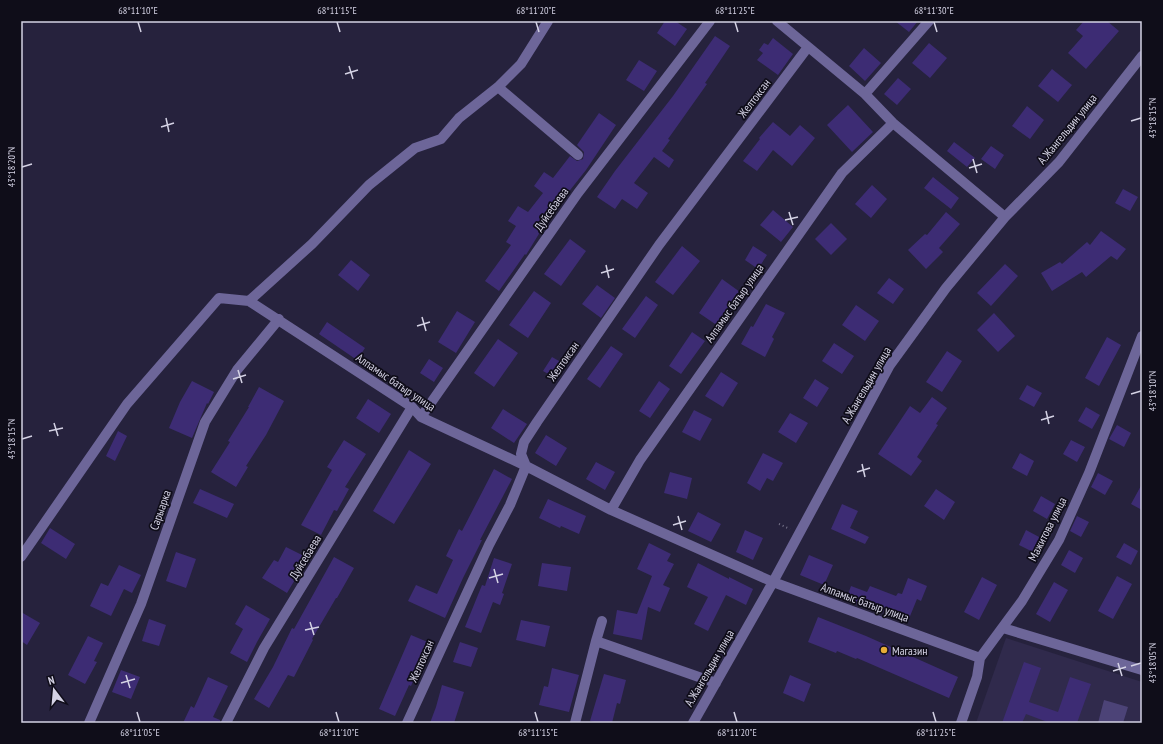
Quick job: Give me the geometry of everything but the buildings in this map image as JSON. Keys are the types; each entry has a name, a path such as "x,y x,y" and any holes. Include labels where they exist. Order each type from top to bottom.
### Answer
{"street":[{"path":"21,557 127,404 219,298 249,300 312,244 369,184 415,148 442,139 459,118 498,87 522,64 548,21"},
{"name":"Дуйсебаева","path":"421,417 578,193 710,21"},
{"path":"776,21 865,94 893,123 1005,217"},
{"path":"865,94 929,21"},
{"name":"Желтоксан","path":"407,723 489,545 510,505 526,466 521,454 524,442 536,422 659,245 808,47"},
{"name":"А.Жангельдин улица","path":"693,723 773,582 890,365 946,288 1005,217 1058,162 1142,56"},
{"path":"498,87 578,156"},
{"name":"Алпамыс батыр улица","path":"611,510 640,460 842,173 893,123"},
{"name":"Алпамыс батыр улица","path":"249,300 412,407 421,417 526,466 611,510 773,582 980,658"},
{"name":"Сарыарка","path":"89,723 141,604 205,422 237,370 279,320"},
{"name":"Мажитова улица","path":"961,723 977,677 980,658 1022,601 1059,540 1089,472 1142,336"},
{"name":"Дуйсебаева","path":"226,723 264,648 412,407"},
{"path":"575,723 602,621"},
{"path":"1002,628 1142,670"},
{"path":"596,641 716,683"}],"shaded area":[{"path":"1006,638 1142,682 1142,723 976,723"},
{"path":"1104,700 1128,707 1123,723 1098,723"}],"place":[{"name":"Магазин","path":"884,650"}]}
